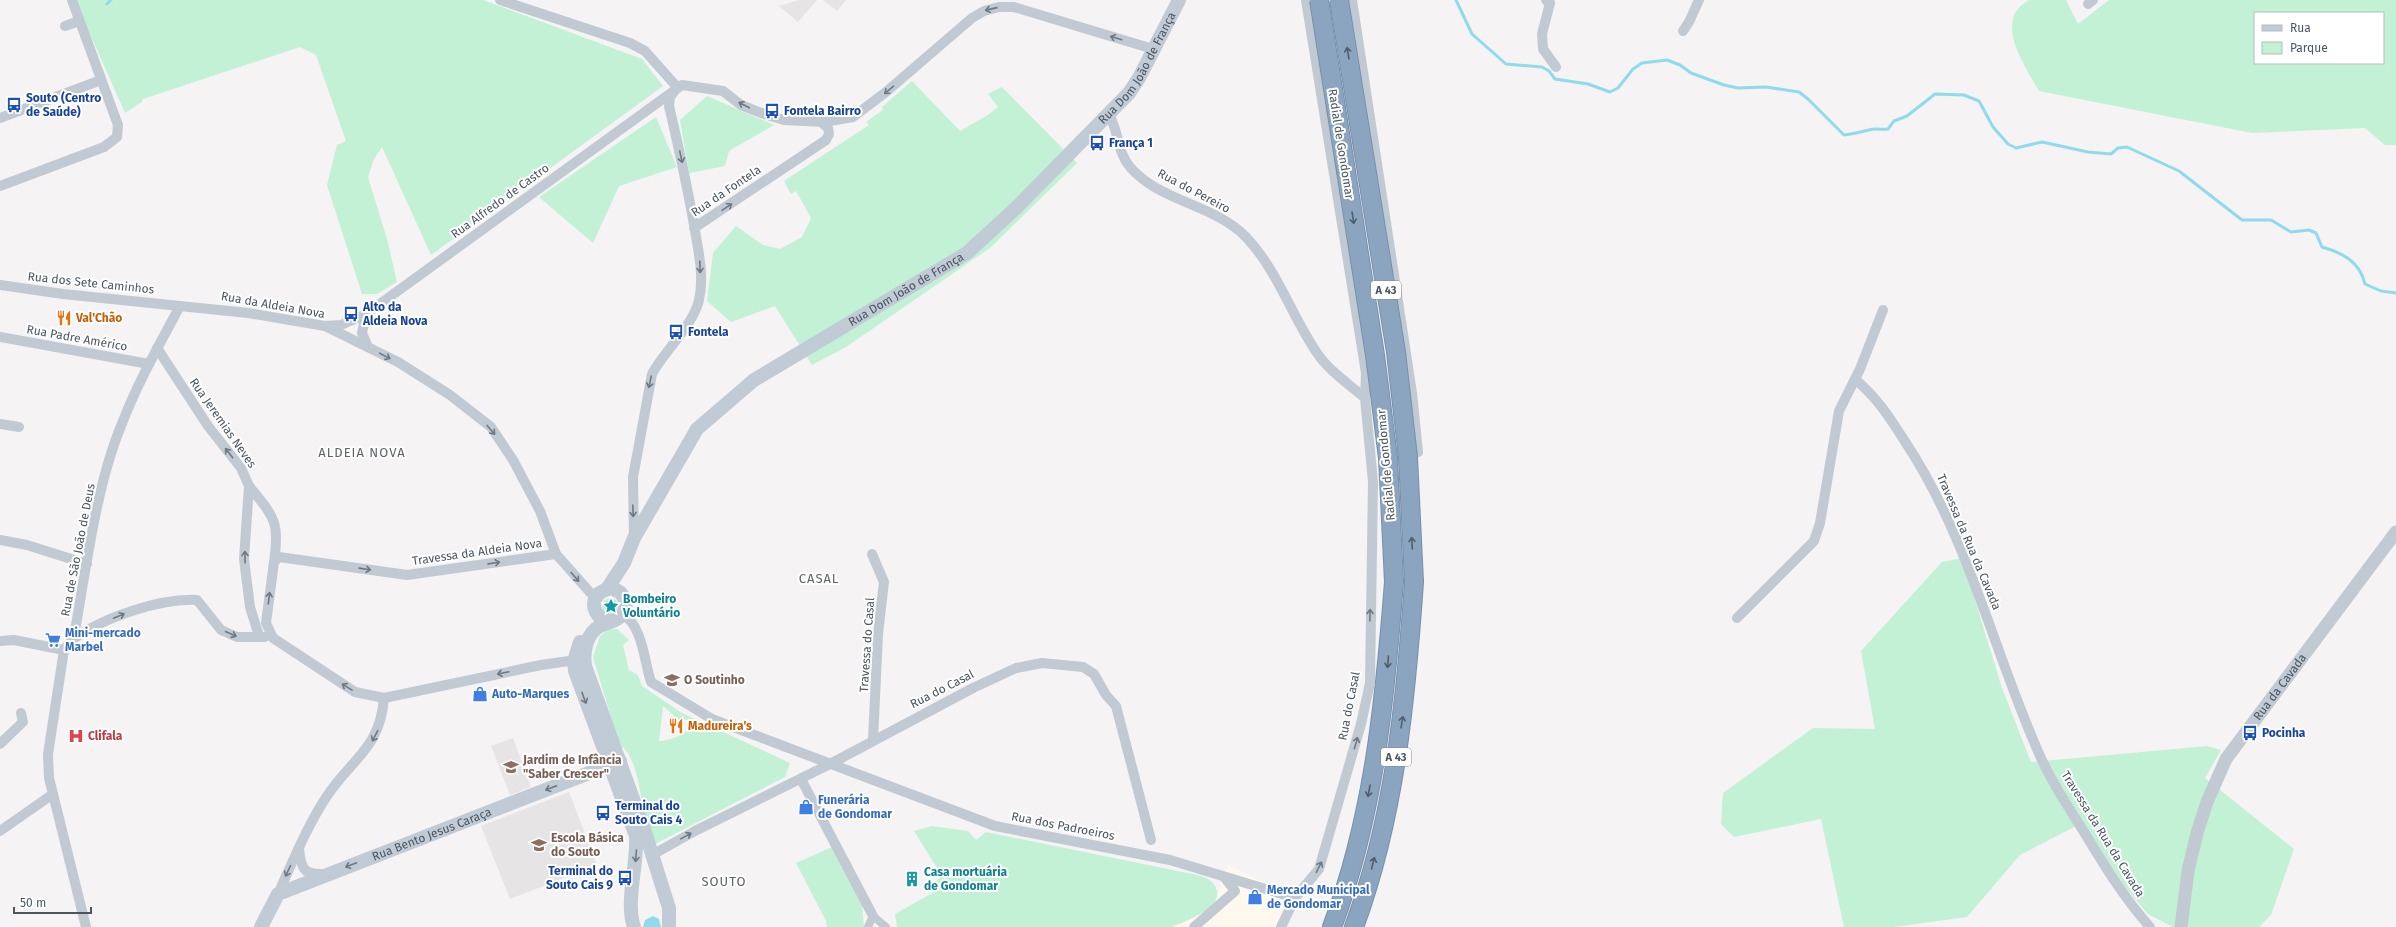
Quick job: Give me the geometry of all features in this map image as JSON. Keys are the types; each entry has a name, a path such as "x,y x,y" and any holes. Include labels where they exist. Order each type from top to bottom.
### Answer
{"highway":[{"name":"Radial de Gondomar","path":"1318,0 1375,355 1388,458 1394,582 1386,688 1370,791 1344,895 1332,927"},
{"name":"Radial de Gondomar","path":"1339,0 1396,352 1408,457 1414,582 1407,690 1390,795 1364,901 1354,927"}],"main road":[{"name":"Rua Dom João de França","path":"607,589 624,563 634,538 697,429 754,380 967,253 1016,208 1129,93 1178,0"},
{"name":"Rua Dom João de França","path":"622,594 624,563"},
{"path":"579,664 582,638 593,622 598,594 607,589 612,589 622,594 626,605 618,618 598,627 588,641 579,664 575,671 652,855 669,908 670,926"},
{"path":"595,605 602,619 618,618"},
{"path":"615,764 636,836 637,852 631,907 634,927"},
{"name":"Rua Bento Jesus Caraça","path":"278,894 615,764"},
{"path":"261,927 278,894"}],"street":[{"path":"0,186 113,143 117,137 118,126 72,0"},
{"path":"500,0 630,43 645,51 677,87"},
{"name":"Rua do Casal","path":"1281,927 1294,898 1319,869 1361,724 1370,683 1373,482 1365,398 1366,373 1306,0"},
{"path":"1352,0 1412,393 1418,452 1372,460"},
{"path":"1546,0 1550,3 1542,34 1543,49 1556,67"},
{"path":"1683,31 1699,0"},
{"path":"694,228 669,106 670,97 677,87 682,85 723,91 741,105 784,120 821,122 853,116 866,109 972,18 984,11 999,7 1014,7 1040,14 1153,49"},
{"path":"65,26 80,21"},
{"path":"0,118 101,80"},
{"name":"Rua Alfredo de Castro","path":"325,326 340,325 366,314 677,87"},
{"path":"649,108 663,109 672,119"},
{"name":"Rua do Pereiro","path":"1109,115 1113,121 1121,156 1131,168 1155,187 1222,219 1245,236 1281,285 1317,354 1337,375 1365,398"},
{"name":"Rua da Fontela","path":"634,538 633,477 652,374 659,360 693,316 699,301 700,256 694,228 826,140 829,134 828,128 821,122"},
{"name":"Rua dos Sete Caminhos","path":"0,285 63,294 180,306"},
{"name":"Rua da Aldeia Nova","path":"180,306 248,313 325,326 398,362 450,395 491,427 513,460 540,511 556,554 595,605"},
{"name":"Rua de São João de Deus","path":"86,927 49,778 48,754 64,650 72,640 111,453 120,426 148,364 180,306"},
{"path":"1737,618 1814,541 1820,523 1839,411 1855,379 1883,310"},
{"path":"366,314 362,333 368,347"},
{"name":"Rua Padre Américo","path":"0,337 148,364"},
{"name":"Rua Jeremias Neves","path":"157,348 208,426 241,468 249,486 244,559 250,607 259,636"},
{"name":"Travessa da Rua da Cavada","path":"1855,379 1875,397 1927,474 1944,509 1972,578 2037,750 2066,804 2127,901 2150,927"},
{"path":"1365,398 1412,393"},
{"path":"0,424 19,427"},
{"path":"249,486 271,513 278,536 266,623 273,638"},
{"name":"Rua da Cavada","path":"2181,927 2188,871 2196,833 2207,802 2226,759 2396,532"},
{"path":"0,540 27,545 87,564"},
{"name":"Travessa da Aldeia Nova","path":"274,562 279,558 407,575 556,554"},
{"name":"Travessa do Casal","path":"872,554 884,582 878,634 873,740"},
{"path":"72,640 88,628 127,612 185,599 197,600 221,630 237,637 259,636 273,638 355,692 384,698 541,665 579,664"},
{"name":"Rua dos Padroeiros","path":"618,618 629,618 639,636 651,682 712,719 995,826 1170,860 1294,898"},
{"path":"0,641 14,640 64,650"},
{"name":"Rua do Casal","path":"652,855 695,831 832,764 873,740 1016,668 1042,663 1083,667 1094,674 1106,695 1116,706 1151,840"},
{"path":"278,894 299,849 328,795 366,750 376,734 382,715 384,698"},
{"path":"0,744 23,722 21,714"},
{"path":"801,779 873,916 886,927"},
{"path":"0,831 53,794"},
{"path":"299,849 300,862 304,869 312,875 327,874"},
{"path":"1194,927 1235,891 1225,878"},
{"path":"868,927 873,916"}],"shaded area":[{"path":"799,0 817,0 798,22 779,6"},
{"path":"823,0 846,0 837,11"},
{"name":"Jardim de Infância \"Saber Crescer\"","path":"513,738 531,787 510,795 491,746"},
{"name":"Escola Básica do Souto","path":"569,792 597,865 510,899 481,826"},
{"name":"Mercado Municipal de Gondomar","path":"1228,865 1295,898 1284,927 1172,927 1194,918 1214,905"}],"green space":[{"path":"75,0 483,0 642,59 663,86 431,255 382,147 374,159 368,177 387,239 397,282 377,294 362,294 327,185 337,145 346,141 316,55 300,47 143,99 142,102 125,113"},
{"path":"2029,0 2066,0 2078,24 2109,0 2396,0 2396,145 2385,145 2365,128 2252,133 2039,91 2026,69 2015,44 2012,31 2013,19 2018,9"},
{"path":"912,81 960,131 988,115 998,107 988,94 1002,87 1077,163 990,248 846,347 812,365 775,306 731,322 707,301 713,253 736,226 763,245 780,249 802,237 811,218 796,191 791,194 784,181 869,125 866,122 883,110 882,107"},
{"path":"707,96 774,125 729,151 725,166 689,173 680,120"},
{"path":"656,117 677,167 619,186 593,243 539,197"},
{"path":"1962,558 2002,688 2031,762 2207,746 2221,750 2205,778 2294,849 2271,915 2259,927 2173,927 2148,914 2105,864 2082,823 2020,855 1967,917 1894,927 1844,927 1821,819 1734,837 1721,824 1723,793 1813,728 1875,729 1861,651 1942,562"},
{"path":"610,598 617,603 618,606 613,613 610,614 603,609 602,606 607,599"},
{"path":"617,629 629,640 623,645 629,670 638,675 642,686 682,713 790,763 785,777 655,844 644,811 636,772 630,756 619,744 593,657 600,636 608,630","holes":["663,706 680,721 684,719 693,723 691,727 683,734 668,740 659,741"]},
{"path":"932,826 968,831 976,840 986,832 1197,875 1207,878 1214,884 1217,891 1217,897 1208,909 1201,914 1172,927 897,927 895,914 934,892 930,886 942,876 914,831"},
{"path":"832,847 862,905 864,927 827,927 826,921 796,863"}],"water":[{"path":"653,916 659,919 661,927 643,927 645,920"}],"waterway":[{"path":"107,4 111,0"},
{"path":"1456,0 1472,34 1506,64 1542,67 1549,71 1555,79 1588,84 1610,92 1618,88 1633,69 1642,63 1667,60 1680,65 1691,73 1724,85 1738,88 1766,87 1799,92 1844,135 1871,129 1888,129 1894,121 1907,116 1935,94 1964,95 1979,101 1993,127 2008,144 2016,148 2042,142 2088,152 2111,154 2118,148 2127,147 2179,171 2242,220 2271,220 2291,232 2309,230 2316,233 2322,247 2337,252 2355,264 2363,276 2365,284 2381,291 2396,293"}],"place":[{"name":"Souto (Centro de Saúde)","path":"14,105"},
{"name":"Fontela Bairro","path":"772,111"},
{"name":"França 1","path":"1097,143"},
{"name":"Alto da Aldeia Nova","path":"351,314"},
{"name":"Val'Chão","path":"64,318"},
{"name":"Fontela","path":"676,332"},
{"name":"Bombeiro Voluntário","path":"611,606"},
{"name":"Mini-mercado Marbel","path":"53,640"},
{"name":"O Soutinho","path":"672,680"},
{"name":"Auto-Marques","path":"480,694"},
{"name":"Madureira's","path":"676,726"},
{"name":"Pocinha","path":"2250,733"},
{"name":"Clifala","path":"76,736"},
{"name":"Jardim de Infância \"Saber Crescer\"","path":"511,767"},
{"name":"Funerária de Gondomar","path":"806,807"},
{"name":"Terminal do Souto Cais 4","path":"603,813"},
{"name":"Escola Básica do Souto","path":"539,845"},
{"name":"Terminal do Souto Cais 9","path":"625,878"},
{"name":"Casa mortuária de Gondomar","path":"912,879"},
{"name":"Mercado Municipal de Gondomar","path":"1255,897"}],"district":[{"name":"ALDEIA NOVA","path":"362,452"},
{"name":"CASAL","path":"819,578"},
{"name":"SOUTO","path":"724,881"}]}
